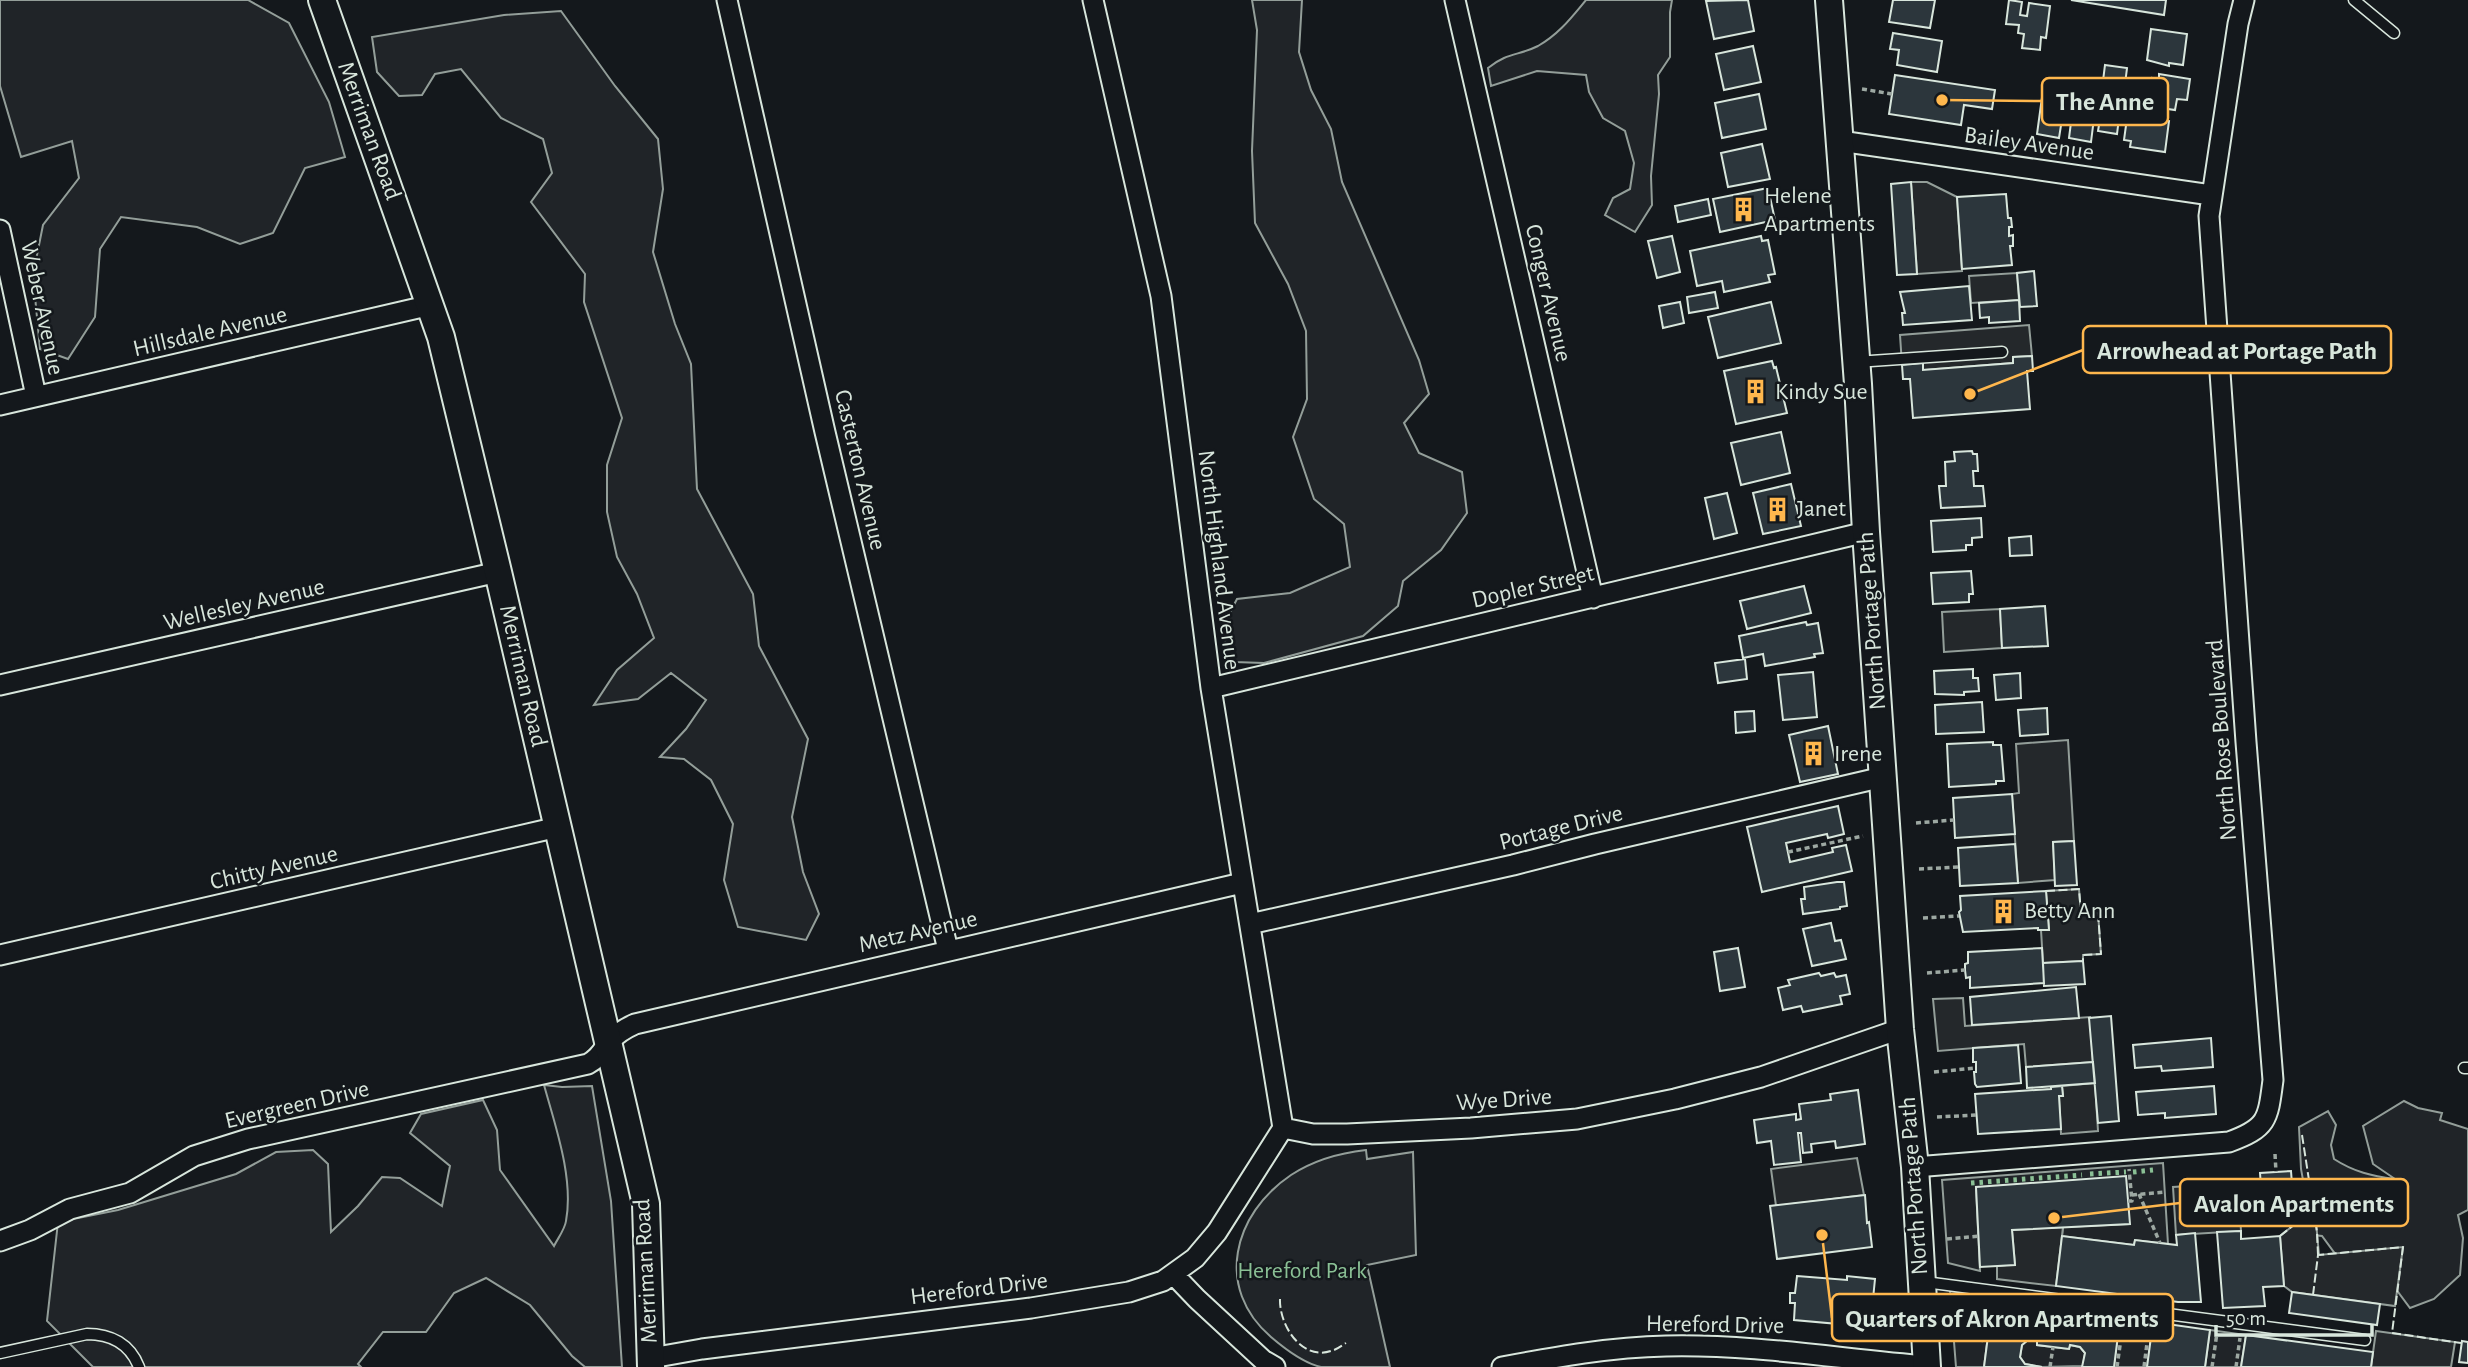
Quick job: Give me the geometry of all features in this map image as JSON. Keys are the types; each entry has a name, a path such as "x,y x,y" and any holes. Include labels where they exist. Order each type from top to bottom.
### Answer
{"main road":[{"name":"Merriman Road","path":"322,0 441,337 498,572 610,1041 646,1204 651,1362"},
{"name":"North Portage Path","path":"1829,0 1900,1029 1915,1167 1927,1367"}],"street":[{"name":"Casterton Avenue","path":"727,0 825,432 948,950"},
{"name":"North Highland Avenue","path":"1093,0 1161,296 1211,688 1283,1128"},
{"name":"Conger Avenue","path":"1455,0 1593,598"},
{"name":"North Rose Boulevard","path":"1915,1167 2229,1142 2250,1135 2260,1127 2269,1111 2273,1080 2209,216 2244,0"},
{"name":"Bailey Avenue","path":"1840,141 2211,195"},
{"name":"Weber Avenue","path":"0,230 36,396"},
{"name":"Hillsdale Avenue","path":"0,405 431,305"},
{"name":"Dopler Street","path":"1211,688 1866,532"},
{"name":"Wellesley Avenue","path":"0,685 498,572"},
{"name":"Portage Drive","path":"1250,924 1883,777"},
{"name":"Chitty Avenue","path":"0,955 558,827"},
{"name":"Metz Avenue","path":"610,1041 635,1024 1242,883"},
{"name":"Wye Drive","path":"1283,1128 1313,1133 1348,1134 1577,1119 1675,1099 1761,1077 1900,1029"},
{"name":"Evergreen Drive","path":"0,1241 30,1230 70,1209 130,1193 194,1156 248,1139 588,1064 602,1055 610,1041"},
{"path":"1275,1367 1263,1360 1196,1300 1174,1275 1195,1258 1217,1232 1283,1128"},
{"name":"Hereford Drive","path":"651,1362 702,1349 1031,1308 1129,1292 1174,1275"},
{"name":"Hereford Drive","path":"1502,1367 1623,1348 1667,1346 1791,1351 1927,1367"}],"lane":[{"path":"2354,0 2394,33"},
{"path":"1856,362 2002,352"},
{"path":"1921,1282 2365,1340"},
{"path":"0,1353 87,1334 100,1334 126,1346 135,1356 139,1367"}],"path":[{"path":"1863,89 1892,94"},
{"path":"1916,823 1954,820"},
{"path":"1788,852 1865,835"},
{"path":"1919,869 1959,867"},
{"path":"1923,918 1959,916"},
{"path":"1927,973 1965,971"},
{"path":"1934,1072 1976,1068"},
{"path":"1937,1117 1977,1115"},
{"path":"2275,1154 2276,1172"},
{"path":"2128,1202 2132,1201 2129,1166"},
{"path":"2132,1195 2165,1192"},
{"path":"2139,1194 2160,1243"},
{"path":"1947,1239 1980,1236"},
{"path":"2117,1367 2125,1309"},
{"path":"2144,1367 2151,1312"},
{"path":"2212,1367 2218,1321"},
{"path":"2236,1367 2242,1324"},
{"path":"1953,1337 1987,1341"},
{"path":"2050,1367 2053,1347"}],"green space":[{"path":"0,0 248,0 289,23 329,102 345,157 305,168 273,233 240,244 197,227 121,217 100,249 95,317 68,359 40,349 33,275 43,225 79,178 72,141 21,157 0,86"},
{"path":"1252,0 1302,0 1299,52 1311,90 1331,129 1342,182 1419,360 1429,394 1404,423 1419,453 1462,472 1467,513 1441,550 1403,581 1398,606 1363,636 1264,663 1234,662 1229,652 1224,630 1237,599 1290,593 1350,567 1344,524 1314,499 1293,437 1307,399 1306,331 1288,284 1255,223 1252,151 1257,30"},
{"path":"1586,0 1672,0 1670,57 1658,75 1659,94 1651,176 1652,205 1635,232 1605,215 1613,198 1630,189 1634,163 1625,131 1603,118 1589,92 1586,75 1537,71 1491,86 1488,68 1501,59 1538,46 1564,25"},
{"path":"561,11 615,86 658,139 663,189 653,252 675,324 691,364 697,489 753,594 759,646 808,739 792,817 803,872 819,914 806,940 738,927 724,880 733,824 711,780 684,759 660,757 686,729 706,700 671,673 638,699 594,705 617,670 654,638 637,594 617,557 607,512 607,465 622,418 584,302 585,274 531,202 552,173 543,139 501,118 461,69 435,74 422,95 399,96 377,72 372,37 504,15"},
{"path":"544,1085 592,1086 611,1201 622,1367 585,1367 572,1356 530,1305 486,1278 454,1293 426,1332 383,1332 358,1364 361,1367 93,1367 47,1321 58,1222 118,1210 236,1174 276,1152 313,1150 328,1164 331,1232 358,1206 382,1177 400,1178 442,1206 450,1166 410,1133 421,1114 483,1100 497,1130 500,1170 554,1246 565,1224 567,1187 558,1134"},
{"path":"2404,1101 2418,1108 2442,1113 2440,1120 2468,1129 2468,1210 2458,1215 2463,1238 2460,1275 2434,1299 2410,1308 2378,1265 2339,1259 2322,1236 2313,1235 2301,1169 2299,1127 2328,1111 2336,1125 2331,1145 2334,1159 2363,1173 2395,1179 2373,1164 2363,1126"},
{"name":"Hereford Park","path":"1366,1150 1367,1159 1413,1152 1416,1255 1367,1265 1390,1367 1321,1367 1288,1351 1253,1318 1242,1296 1237,1274 1238,1252 1244,1230 1255,1210 1271,1191 1291,1175 1327,1158"},
{"path":"2163,1163 2168,1244 2135,1240 2134,1245 2062,1236 2063,1227 2129,1224 2128,1201 1976,1187 1980,1271 1948,1263 1942,1180"},
{"path":"1950,1291 1993,1297 1984,1367 1956,1367"},
{"path":"2120,1319 2153,1322 2147,1367 2114,1367"},
{"path":"2210,1330 2246,1335 2241,1367 2205,1367"},
{"path":"2028,1340 2037,1341 2037,1345 2069,1349 2070,1345 2080,1347 2085,1353 2083,1366 2042,1367 2025,1364 2020,1357 2022,1345"}],"shaded area":[{"path":"1911,182 1927,182 1957,197 1962,271 1917,274"},
{"path":"2017,273 2019,300 1971,303 1969,276"},
{"path":"2029,325 2032,356 2013,357 2013,363 1923,370 1922,363 1902,365 1900,335"},
{"path":"2000,609 2002,648 1944,652 1942,612"},
{"path":"2068,740 2074,841 2053,842 2055,880 2018,883 2012,794 2019,793 2016,744"},
{"path":"2079,889 2081,914 2098,913 2101,954 2083,955 2083,961 2043,963 2041,930 2049,929 2046,891"},
{"path":"1963,998 1965,1026 2090,1017 2093,1062 2026,1067 2024,1044 1938,1051 1933,999"},
{"path":"2095,1083 2098,1131 2061,1134 2059,1096 2063,1095 2062,1086"},
{"path":"1857,1158 1864,1195 1776,1206 1771,1169"},
{"path":"2238,1183 2241,1231 2176,1235 2173,1187"},
{"path":"2316,1222 2319,1255 2403,1247 2395,1306 2292,1292 2284,1286 2280,1236 2295,1224"},
{"path":"2063,1227 2056,1286 1997,1279 1997,1266 2015,1264 2012,1230"},
{"path":"2376,1331 2455,1342 2451,1367 2371,1367"}],"building":[{"path":"1748,0 1754,31 1714,39 1706,1"},
{"path":"1893,0 1935,0 1930,28 1889,22"},
{"path":"2009,0 2022,2 2020,15 2027,16 2029,3 2050,6 2046,38 2041,37 2040,50 2022,48 2024,34 2018,33 2019,25 2006,24"},
{"path":"2071,0 2166,0 2164,15"},
{"path":"2151,29 2187,34 2183,65 2169,63 2169,66 2147,60"},
{"path":"1893,33 1942,41 1937,72 1897,65 1899,50 1890,49"},
{"path":"1753,46 1761,82 1724,90 1716,54"},
{"path":"2105,65 2127,68 2125,84 2103,81"},
{"path":"2159,74 2190,79 2187,100 2177,99 2175,110 2148,106 2152,78 2159,79"},
{"path":"1895,75 1995,90 1992,109 1964,105 1961,125 1889,114"},
{"path":"2043,90 2057,92 2056,99 2065,100 2059,138 2037,134"},
{"path":"1759,94 1766,129 1722,138 1715,103"},
{"path":"2074,99 2096,102 2091,142 2069,138"},
{"path":"2102,107 2120,110 2117,134 2098,131"},
{"path":"2128,111 2157,115 2157,119 2169,121 2165,152 2130,147 2131,141 2124,140"},
{"path":"1762,144 1770,179 1728,187 1721,153"},
{"path":"1911,182 1917,274 1897,275 1891,184"},
{"name":"Helene Apartments","path":"1768,188 1775,220 1720,232 1713,199"},
{"path":"2006,194 2008,218 2011,218 2012,227 2009,227 2009,236 2013,235 2013,246 2010,246 2012,265 1962,269 1957,197"},
{"path":"1708,199 1711,215 1678,222 1675,206"},
{"path":"1672,236 1680,272 1657,278 1648,241"},
{"path":"1761,236 1762,241 1768,240 1775,274 1768,275 1770,282 1724,292 1722,281 1697,286 1690,251"},
{"path":"2034,271 2037,306 2020,307 2017,273"},
{"path":"1969,286 1972,320 1903,325 1902,313 1905,313 1900,292"},
{"path":"1715,292 1718,308 1689,313 1687,297"},
{"path":"2019,300 2020,321 1989,323 1989,317 1980,318 1979,303"},
{"path":"1680,302 1684,323 1663,328 1659,306"},
{"path":"1771,302 1781,343 1718,358 1708,317"},
{"path":"2032,356 2033,371 2027,371 2030,409 1913,418 1910,379 1903,379 1902,365 1923,363 1923,370 2013,363 2013,357"},
{"name":"Kindy Sue","path":"1772,361 1774,368 1776,367 1787,413 1736,424 1724,371"},
{"path":"1781,432 1790,473 1741,485 1731,443"},
{"path":"1972,451 1977,454 1978,471 1973,471 1974,486 1983,486 1985,506 1941,508 1939,486 1946,486 1945,462 1955,461 1954,452"},
{"name":"Janet","path":"1791,484 1801,526 1763,534 1753,493"},
{"path":"1727,493 1737,533 1714,539 1705,498"},
{"path":"1981,518 1982,537 1972,538 1972,545 1966,545 1966,550 1933,552 1931,521"},
{"path":"2031,536 2032,555 2010,556 2009,538"},
{"path":"1971,571 1973,594 1969,594 1969,602 1933,604 1931,573"},
{"path":"1804,586 1811,613 1747,629 1740,601"},
{"path":"2045,606 2048,646 2002,648 2000,609"},
{"path":"1806,622 1807,625 1818,623 1823,653 1814,654 1815,657 1765,666 1763,654 1743,658 1739,636"},
{"path":"1745,659 1747,679 1718,683 1715,663"},
{"path":"1973,669 1973,678 1978,678 1979,691 1964,692 1964,695 1935,694 1934,671"},
{"path":"1813,672 1817,717 1783,720 1778,675"},
{"path":"2020,673 2021,698 1996,700 1994,675"},
{"path":"1982,702 1984,732 1936,734 1935,705"},
{"path":"2047,708 2048,734 2020,736 2018,710"},
{"path":"1754,711 1755,731 1736,733 1735,712"},
{"name":"Irene","path":"1828,726 1838,774 1800,782 1789,735"},
{"path":"1993,742 1993,745 2001,745 2004,781 1996,781 1996,784 1949,787 1947,744"},
{"path":"2012,794 2015,834 1955,838 1953,798"},
{"path":"1838,806 1844,834 1828,838 1827,834 1786,843 1790,862 1833,852 1832,848 1846,845 1852,871 1762,892 1747,827"},
{"path":"2074,841 2077,885 2055,886 2053,842"},
{"path":"2015,844 2018,883 1960,886 1958,848"},
{"path":"1844,882 1847,906 1803,914 1801,899 1805,899 1804,887"},
{"name":"Betty Ann","path":"2046,891 2049,930 2038,928 1963,932 1959,912 1960,896"},
{"path":"1831,923 1835,941 1841,940 1846,959 1812,966 1803,929"},
{"path":"1738,948 1745,987 1720,991 1714,952"},
{"path":"2042,948 2044,983 1970,988 1970,977 1966,978 1965,970 1968,952"},
{"path":"2083,961 2085,984 2044,986 2043,963"},
{"path":"1819,973 1821,976 1834,973 1836,977 1846,975 1850,994 1840,996 1842,1004 1803,1012 1801,1006 1783,1010 1778,988 1790,985 1788,980"},
{"path":"2076,987 2079,1018 1972,1025 1970,997"},
{"path":"2111,1016 2119,1121 2098,1123 2089,1018"},
{"path":"2211,1038 2213,1067 2162,1071 2161,1066 2135,1068 2133,1045"},
{"path":"2018,1045 2021,1083 1977,1087 1973,1048"},
{"path":"2093,1062 2095,1083 2027,1088 2026,1067"},
{"path":"2062,1086 2063,1096 2059,1096 2061,1129 1978,1134 1975,1094"},
{"path":"2214,1086 2216,1114 2165,1118 2165,1113 2138,1115 2136,1092"},
{"path":"1858,1090 1865,1144 1836,1148 1835,1141 1811,1144 1812,1152 1803,1153 1801,1133 1798,1133 1801,1162 1774,1165 1771,1141 1757,1143 1754,1120 1796,1114 1796,1120 1801,1119 1799,1104 1831,1100 1830,1094"},
{"path":"2291,1171 2295,1224 2264,1226 2260,1173"},
{"path":"2126,1176 2130,1224 2012,1230 2015,1265 1980,1267 1976,1187"},
{"path":"1865,1195 1872,1247 1777,1259 1770,1206"},
{"path":"2241,1231 2241,1239 2280,1236 2284,1286 2263,1287 2265,1306 2223,1308 2217,1232"},
{"path":"2195,1233 2201,1302 2178,1302 2056,1286 2062,1236 2134,1245 2135,1240 2177,1245 2176,1235"},
{"path":"1797,1276 1875,1279 1870,1329 1794,1320 1795,1303 1790,1303 1790,1293 1795,1293"},
{"path":"2292,1292 2380,1304 2377,1325 2289,1313"},
{"path":"1993,1297 2009,1299 2009,1303 2120,1319 2114,1367 2082,1367 2085,1353 2080,1347 2070,1345 2069,1349 2037,1345 2037,1341 2028,1340 2022,1345 2020,1357 2025,1364 2042,1367 1984,1367"},
{"path":"2153,1322 2210,1330 2205,1367 2147,1367"},
{"path":"2246,1335 2373,1352 2371,1367 2241,1367"},
{"path":"2462,1341 2468,1342 2468,1363 2459,1362"}],"hedge":[{"path":"2133,1172 2153,1170"},
{"path":"2090,1174 2126,1172"},
{"path":"1971,1183 2082,1175"}],"fence":[{"path":"2046,891 2079,889 2081,914 2098,913 2101,954 2083,955 2083,961"},
{"path":"2302,1135 2318,1255"},
{"path":"2280,1236 2295,1224"},
{"path":"2313,1295 2318,1255 2403,1247 2392,1333 2461,1343"},
{"path":"1280,1299 1283,1319 1301,1346 1320,1353 1346,1343"}],"place":[{"name":"The Anne","path":"1942,100"},
{"name":"Helene Apartments","path":"1744,210"},
{"name":"Kindy Sue","path":"1755,392"},
{"name":"Arrowhead at Portage Path","path":"1970,394"},
{"name":"Janet","path":"1777,509"},
{"name":"Irene","path":"1814,754"},
{"name":"Betty Ann","path":"2004,911"},
{"name":"Avalon Apartments","path":"2054,1218"},
{"name":"Quarters of Akron Apartments","path":"1822,1235"}]}
